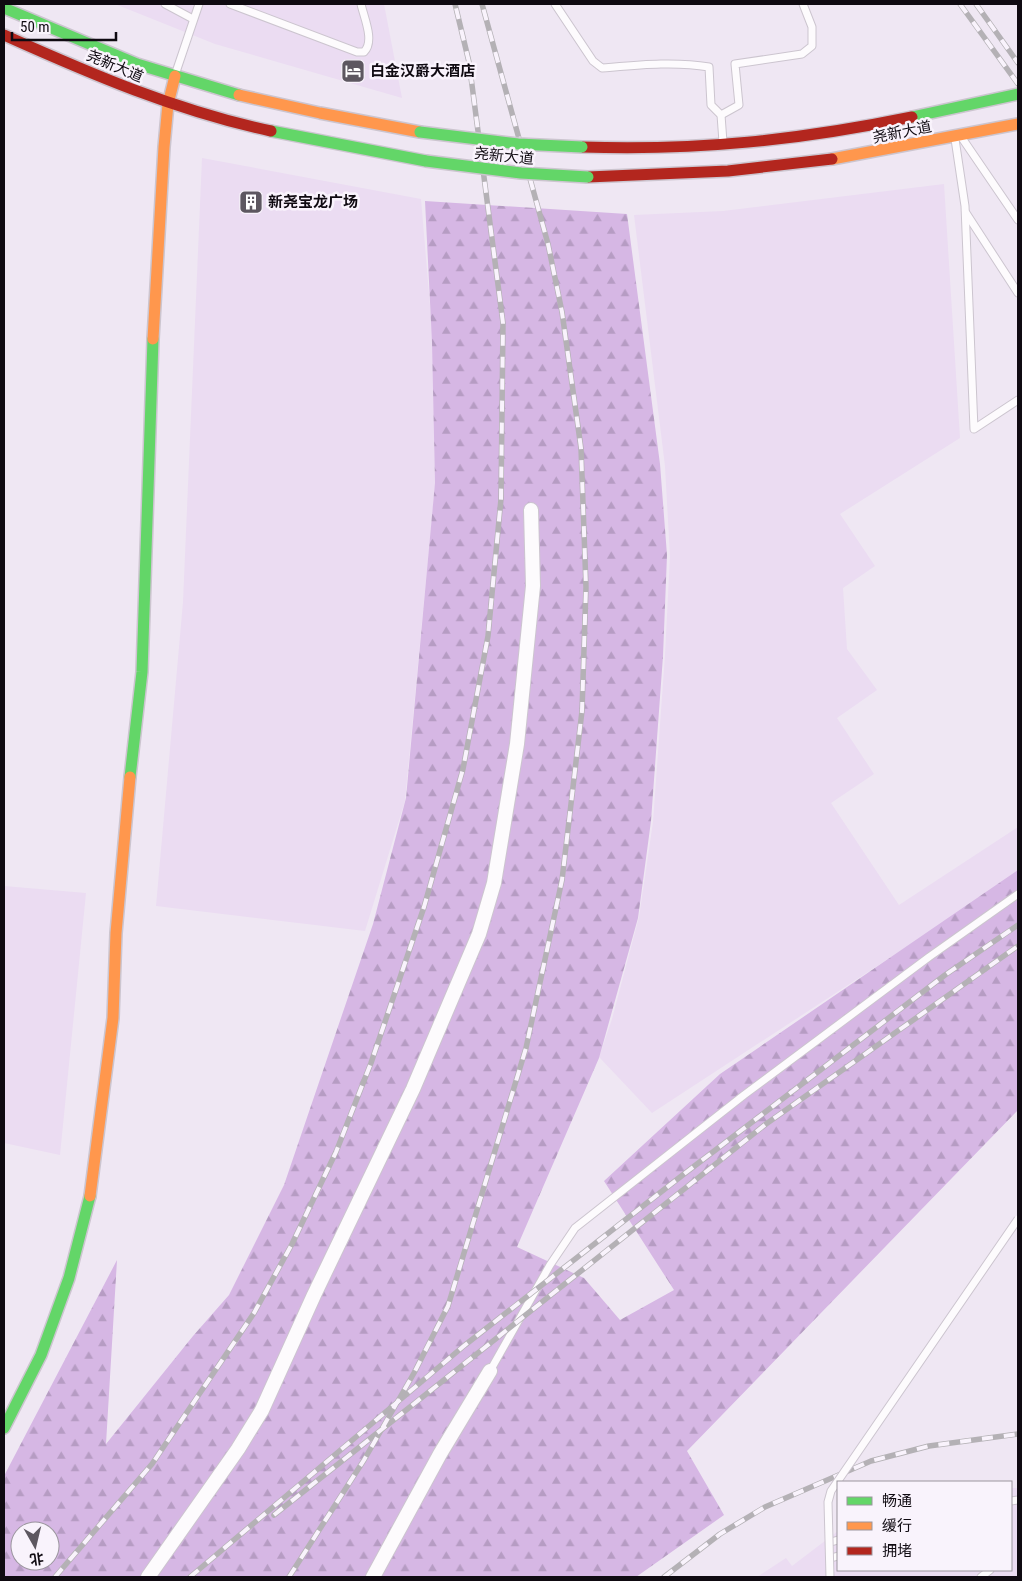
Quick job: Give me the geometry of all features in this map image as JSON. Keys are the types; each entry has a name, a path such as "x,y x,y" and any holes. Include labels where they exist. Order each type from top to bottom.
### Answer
{"main road":[{"name":"尧新大道","path":"4,8 136,64 219,90 316,113 420,132 518,144 668,149 769,141 954,109 1018,94"},
{"name":"尧新大道","path":"4,34 168,104 314,140 426,161 521,173 588,177 672,175 775,166 872,153 1018,124"},
{"path":"4,1428 41,1355 69,1278 93,1183 113,1018 116,933 127,800 142,672 154,332 168,104 175,76"}],"street":[{"path":"148,1577 238,1449 262,1410 314,1295 413,1089 479,934 494,882 517,744 533,586 531,510"},
{"path":"373,1577 440,1454 490,1371"}],"lane":[{"path":"165,4 193,19"},
{"path":"175,76 199,4"},
{"path":"230,4 357,52 364,52 369,48 369,39 361,4"},
{"path":"555,4 593,61 602,68 654,64 709,67 711,105 721,115 723,145"},
{"path":"721,115 738,105 736,64 802,54 812,46 812,27 803,4"},
{"path":"958,136 966,212 974,429 1018,400"},
{"path":"958,136 1018,220"},
{"path":"966,212 1018,293"},
{"path":"490,1371 550,1265 575,1228 744,1095 929,957 1018,894"},
{"path":"838,1481 1018,1220"},
{"path":"830,1577 834,1557 834,1541 828,1502 831,1491 837,1482"}],"shaded area":[{"name":"白金汉爵大酒店","path":"115,4 384,4 402,98 215,44"},
{"path":"202,158 421,199 433,341 435,486 405,801 365,931 156,906 183,602"},
{"path":"944,184 960,438 840,514 875,566 843,588 847,649 877,690 837,718 874,774 831,803 899,905 1018,827 1018,874 652,1113 599,1057 612,1019 639,917 653,822 670,556 665,466 634,215 723,211"},
{"path":"4,886 86,893 60,1155 4,1143"},
{"path":"1012,1488 1018,1488 1018,1577 757,1577 786,1558 792,1566 837,1532 837,1571 1012,1571"}],"green space":[{"path":"425,201 627,214 660,464 667,555 663,656 651,821 638,918 599,1058 517,1247 584,1278 620,1320 674,1290 604,1181 720,1074 1018,870 1018,1110 687,1451 724,1515 636,1577 4,1577 4,1476 117,1260 106,1444 193,1336 229,1295 284,1185 373,924 406,798 435,483 432,342"}],"railway":[{"path":"55,1577 152,1464 254,1313 292,1244 336,1152 371,1063 424,907 463,769 488,636 501,499 503,323 469,62 455,4"},
{"path":"289,1577 364,1460 414,1373 448,1306 526,1048 562,880 582,711 586,587 581,448 562,312 548,244 482,4"},
{"path":"960,4 1018,84"},
{"path":"976,4 1018,63"},
{"path":"190,1577 465,1345 684,1174 945,975 1018,925"},
{"path":"274,1515 766,1124 1018,946"},
{"path":"664,1577 720,1534 765,1507 871,1461 929,1446 1018,1434"}],"traffic: fast":[{"path":"4,8 137,64 239,95"},
{"path":"912,117 1018,94"},
{"path":"271,131 426,161"},
{"path":"420,132 518,144 582,147"},
{"path":"426,161 521,173 588,177"},
{"path":"130,777 142,672 153,339"},
{"path":"4,1428 41,1355 69,1278 90,1196"}],"traffic: slow":[{"path":"153,339 164,147 168,104 175,76"},
{"path":"239,95 420,132"},
{"path":"832,159 1018,124"},
{"path":"90,1196 113,1018 116,933 130,777"}],"traffic: jam":[{"path":"4,35 69,64 168,102 236,123 271,131"},
{"path":"582,147 666,147 748,142 829,132 912,117"},
{"path":"588,177 728,171 832,159"}],"place":[{"name":"白金汉爵大酒店","path":"353,71"},
{"name":"新尧宝龙广场","path":"251,202"}]}
